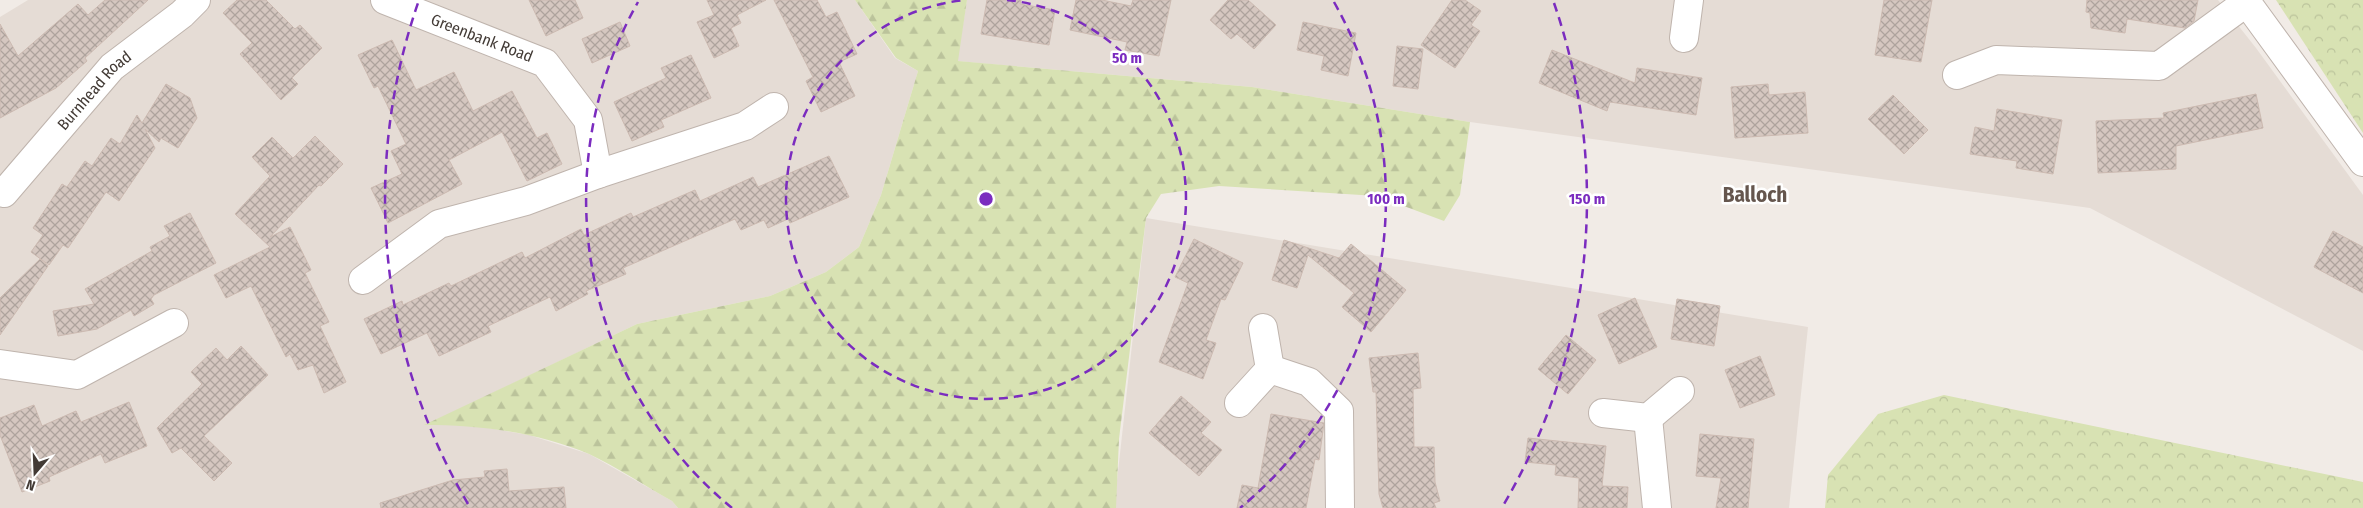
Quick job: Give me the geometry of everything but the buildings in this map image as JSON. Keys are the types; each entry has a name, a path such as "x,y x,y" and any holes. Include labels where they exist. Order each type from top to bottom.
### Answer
{"street":[{"name":"Burnhead Road","path":"1,196 112,67 182,14 196,0"},
{"name":"Greenbank Road","path":"384,0 545,63 588,120 598,174"},
{"path":"1684,38 1689,0"},
{"path":"1957,75 1996,60 2159,66 2246,1 2363,162"},
{"path":"363,280 439,224 526,201 598,174 745,126 774,107"},
{"path":"0,364 77,375 174,324"},
{"path":"1263,328 1270,369"},
{"path":"1238,403 1270,369"},
{"path":"1270,369 1309,382 1340,410 1340,508"},
{"path":"1603,413 1648,418 1680,391"},
{"path":"1648,418 1657,508"}],"shaded area":[{"path":"28,0 855,0 895,58 918,71 881,195 859,247 826,272 770,296 637,324 426,425 471,425 529,435 589,454 672,501 678,508 0,508 0,17"},
{"path":"967,0 2218,0 2256,48 2363,195 2363,351 2090,208 1470,122 1252,87 957,61"},
{"path":"1146,218 1808,327 1789,508 1114,508"}],"green space":[{"path":"855,0 967,0 958,61 1252,87 1470,122 1460,195 1444,221 1377,196 1219,186 1161,194 1146,218 1119,439 1116,508 678,508 672,501 620,471 589,454 569,446 508,431 466,426 424,425 637,324 770,296 826,272 859,247 881,195 918,71 896,58"},
{"path":"2276,0 2363,0 2363,133"},
{"path":"1944,395 2363,482 2363,508 1825,508 1828,475 1878,414"}],"district":[{"name":"Balloch","path":"1755,195"}]}
